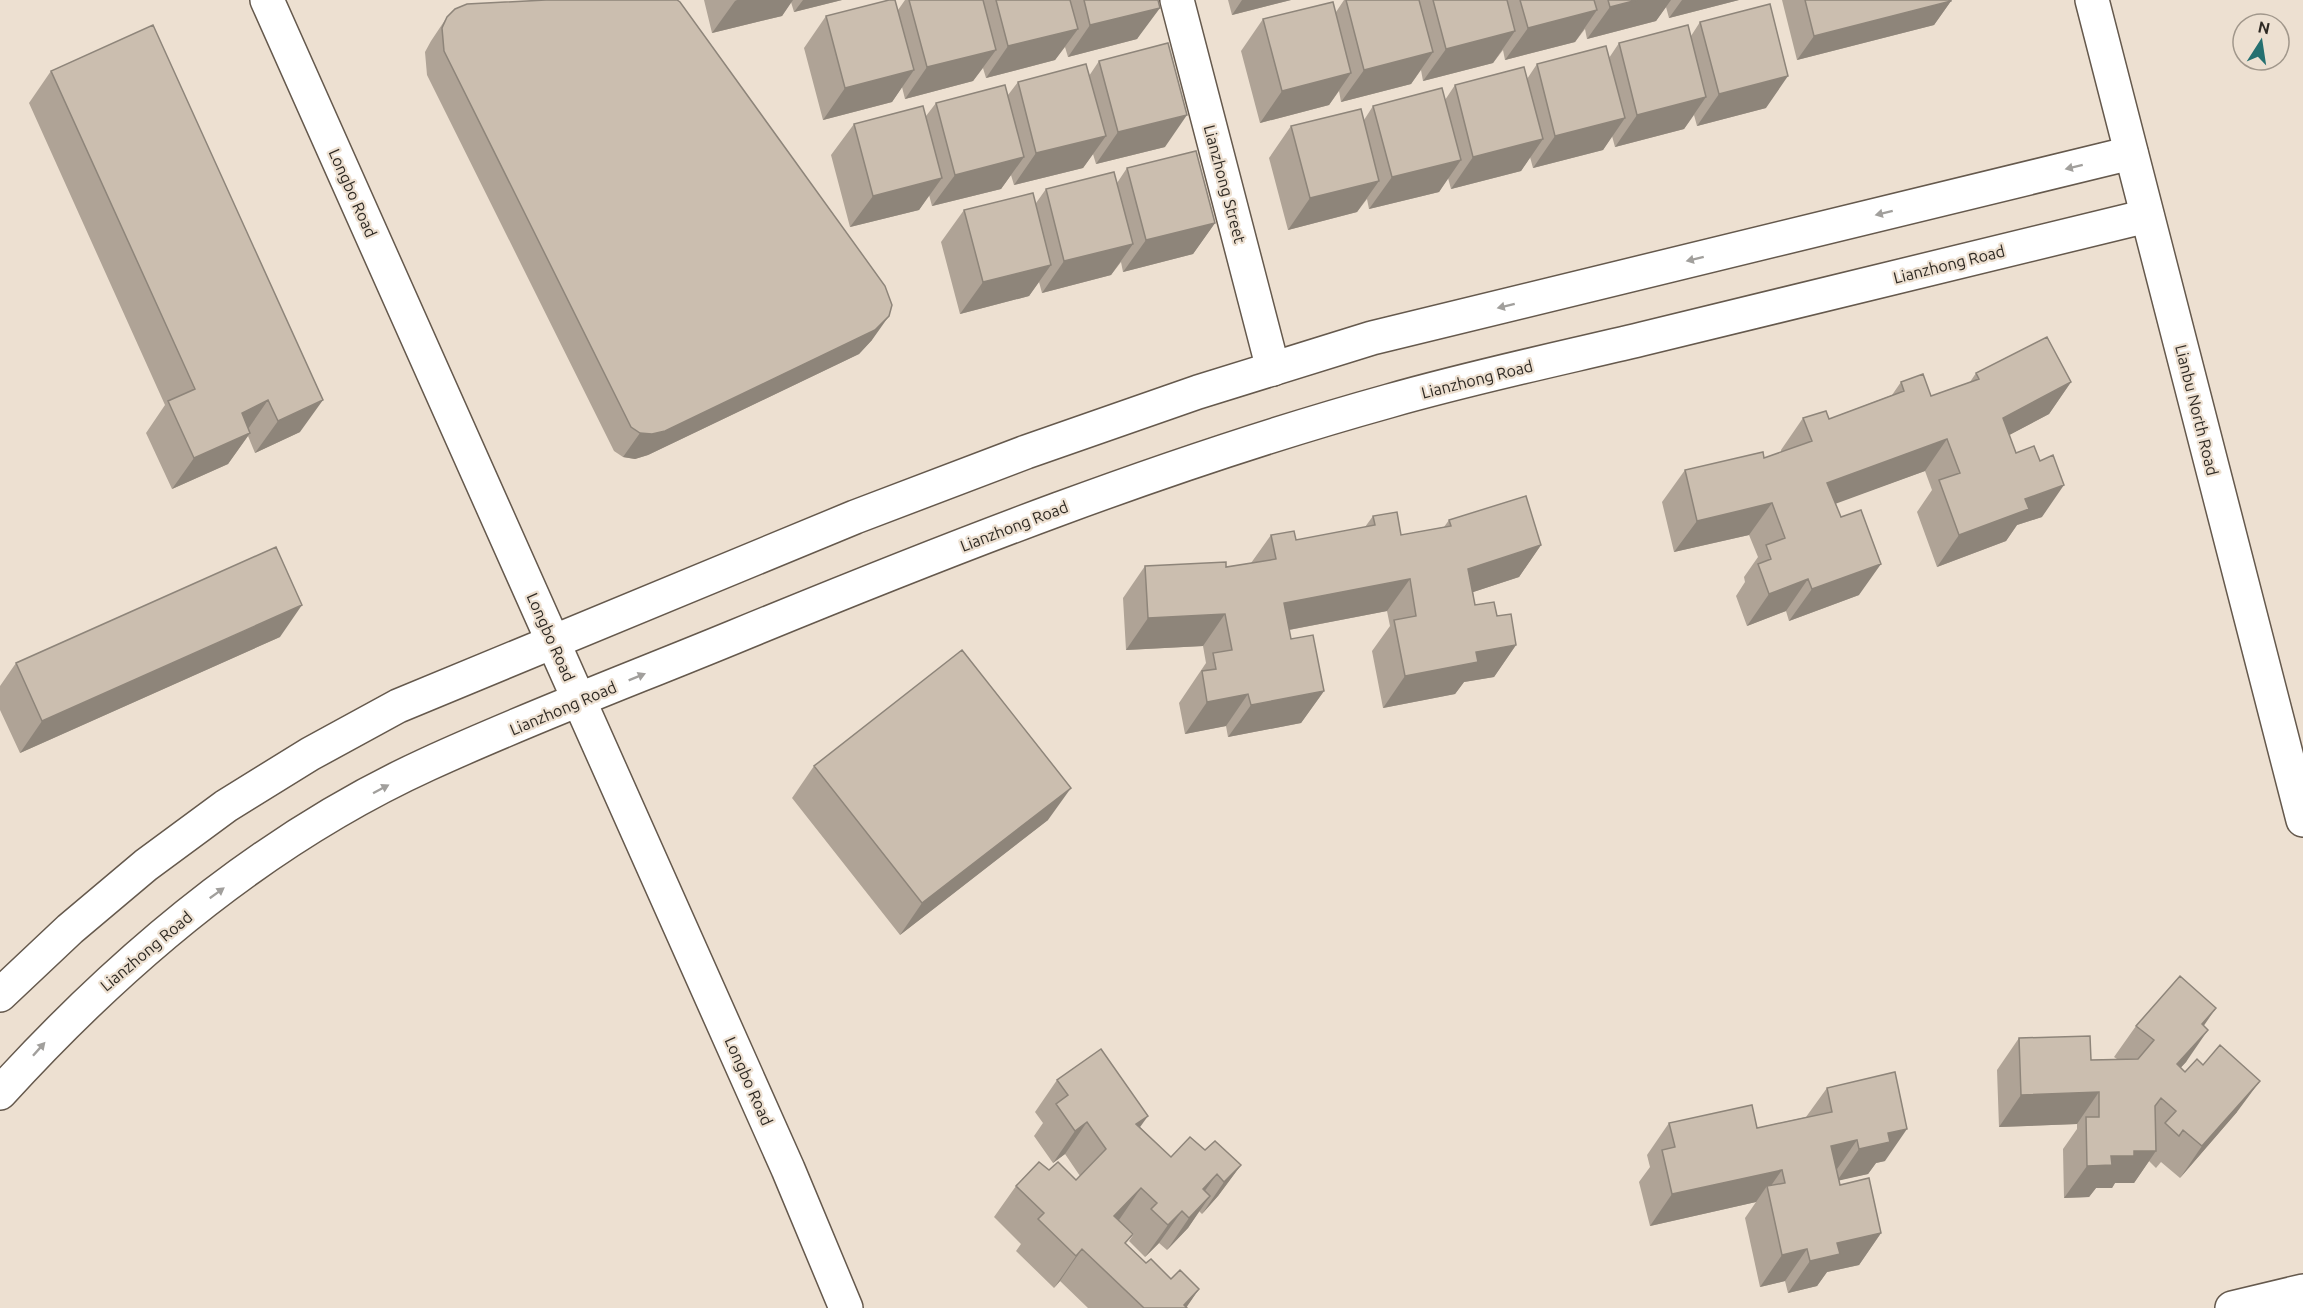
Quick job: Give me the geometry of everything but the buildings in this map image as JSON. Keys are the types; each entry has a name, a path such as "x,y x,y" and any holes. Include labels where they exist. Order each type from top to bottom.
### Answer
{"street":[{"name":"Longbo Road","path":"267,0 788,1169 846,1308"},
{"name":"Lianzhong Street","path":"1177,0 1273,369"},
{"name":"Lianbu North Road","path":"2091,0 2303,820"},
{"path":"0,995 70,929 146,865 226,806 310,754 398,706 855,517 1026,452 1372,338 2131,153"},
{"name":"Lianzhong Road","path":"0,1093 46,1042 114,976 186,916 263,860 343,809 426,765 880,577 1048,513 1218,454 1390,400 2147,216"},
{"path":"2232,1308 2303,1291"}]}
